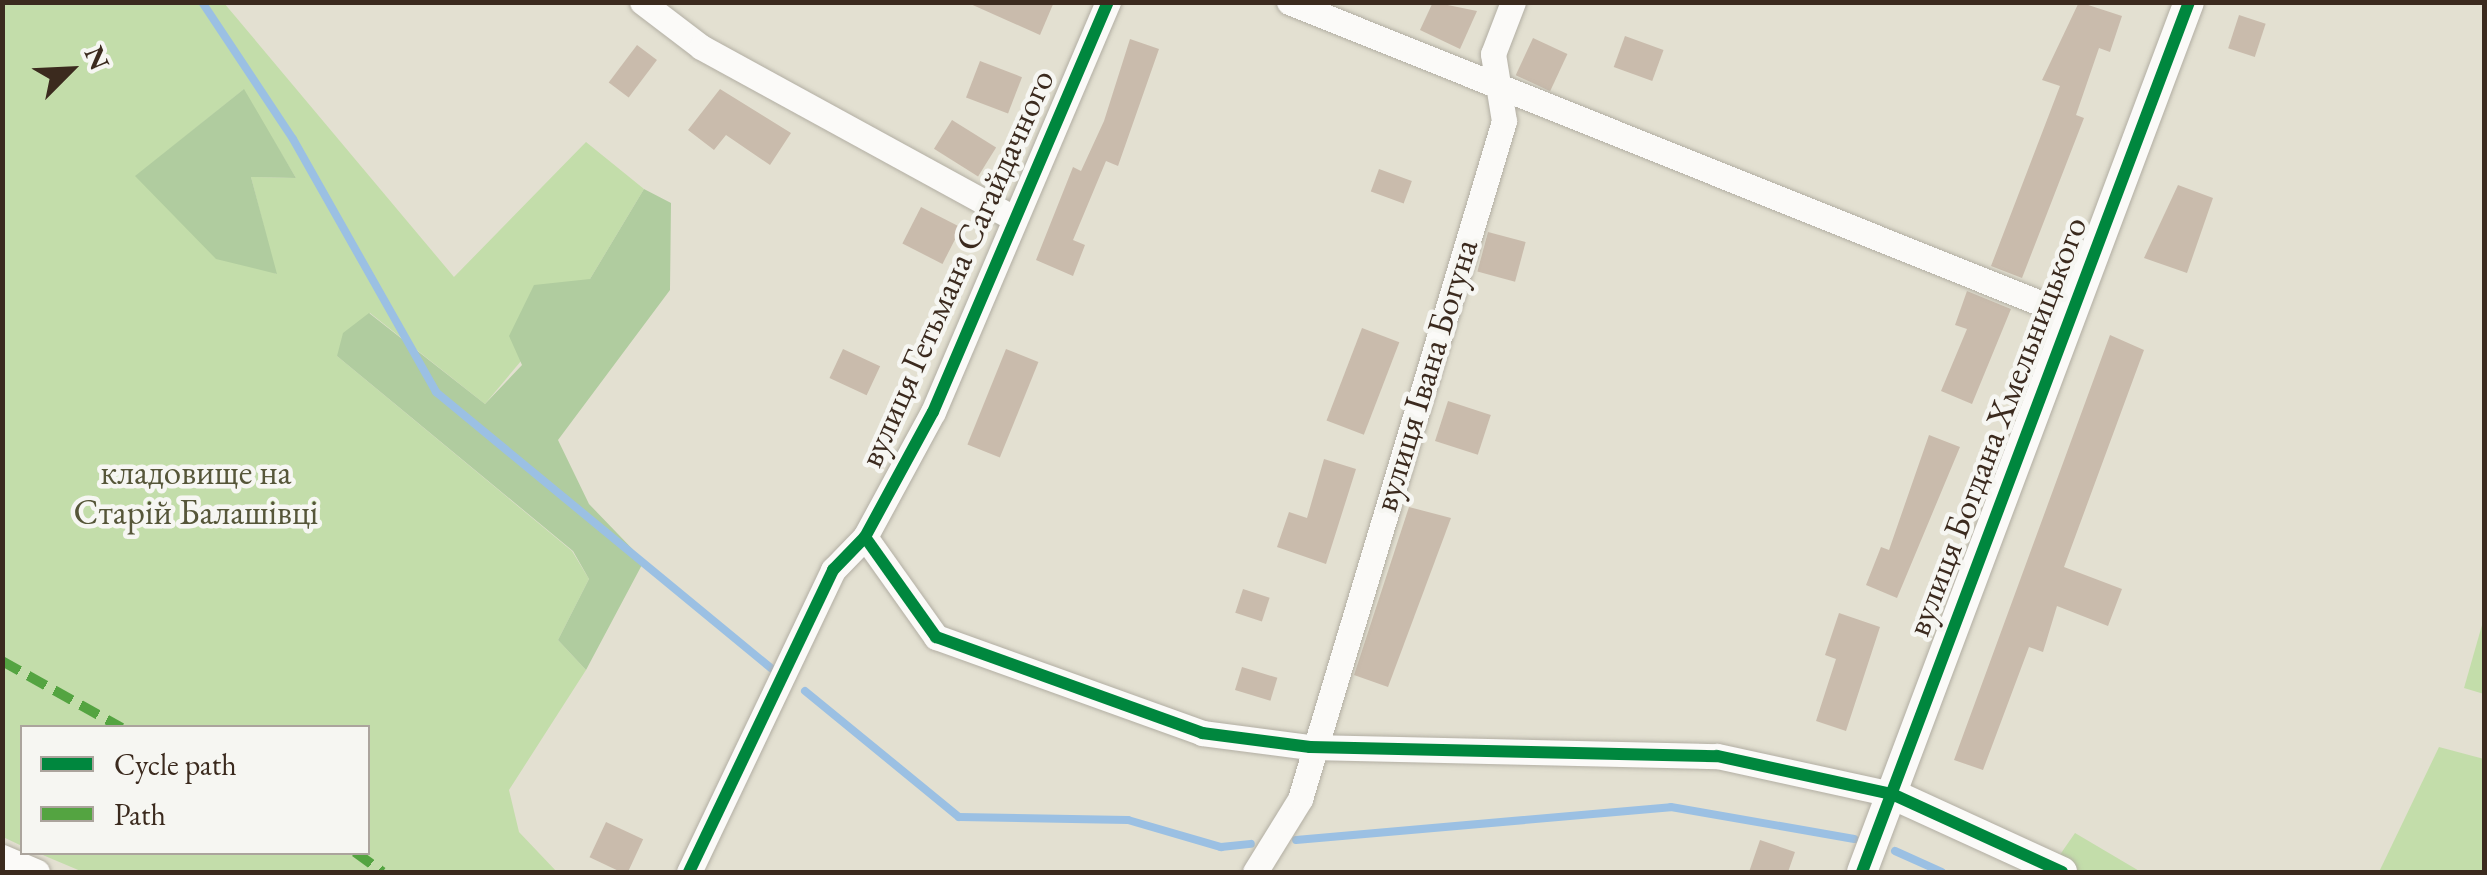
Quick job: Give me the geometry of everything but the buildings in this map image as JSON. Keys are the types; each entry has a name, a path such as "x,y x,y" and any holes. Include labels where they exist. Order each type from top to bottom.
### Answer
{"street":[{"path":"642,2 701,48 1010,216"},
{"name":"вулиця Гетьмана Сагайдачного","path":"689,872 825,587 864,537 933,412 1010,216 1108,2"},
{"path":"1289,2 2070,314"},
{"name":"вулиця Івана Богуна","path":"1255,872 1300,799 1310,747 1504,120 1504,88 1492,54 1513,2"},
{"name":"вулиця Богдана Хмельницького","path":"1862,872 2189,2"},
{"path":"864,537 936,637 1202,733 1310,747 1717,756 1892,794 2062,872"},
{"path":"2,857 37,872"}],"green space":[{"name":"кладовище на Старій Балашівці","path":"3,3 224,3 454,277 586,142 644,189 590,279 485,404 370,313 337,356 572,551 589,579 558,640 586,670 509,790 519,832 557,872 83,872 43,855 370,855 370,725 20,725 20,845 3,837","holes":["243,90 296,178 251,177 276,274 136,176"]},
{"path":"244,89 296,178 251,177 277,274 216,259 135,176"},
{"path":"644,189 671,203 670,290 558,440 589,504 644,561 586,670 558,640 589,579 573,551 337,356 343,333 369,313 485,404 522,365 509,336 534,285 590,279"},
{"path":"2484,618 2484,694 2464,688"},
{"path":"2439,747 2484,759 2484,872 2379,872"},
{"path":"2075,833 2141,872 2048,872"}],"waterway":[{"path":"202,2 293,139 436,392 772,669"},
{"path":"805,691 959,817 1128,820 1221,847 1251,844"},
{"path":"1296,840 1671,807 1854,839"},
{"path":"1895,851 1942,872"}],"marked path":[{"path":"2,661 117,725"},
{"path":"359,855 383,872"}],"cycle path":[{"path":"689,872 833,570 865,537 933,412 1108,2"},
{"path":"1862,872 2189,2"},
{"path":"865,537 936,637 1202,733 1310,747 1717,756 1892,794 2062,872"}]}
